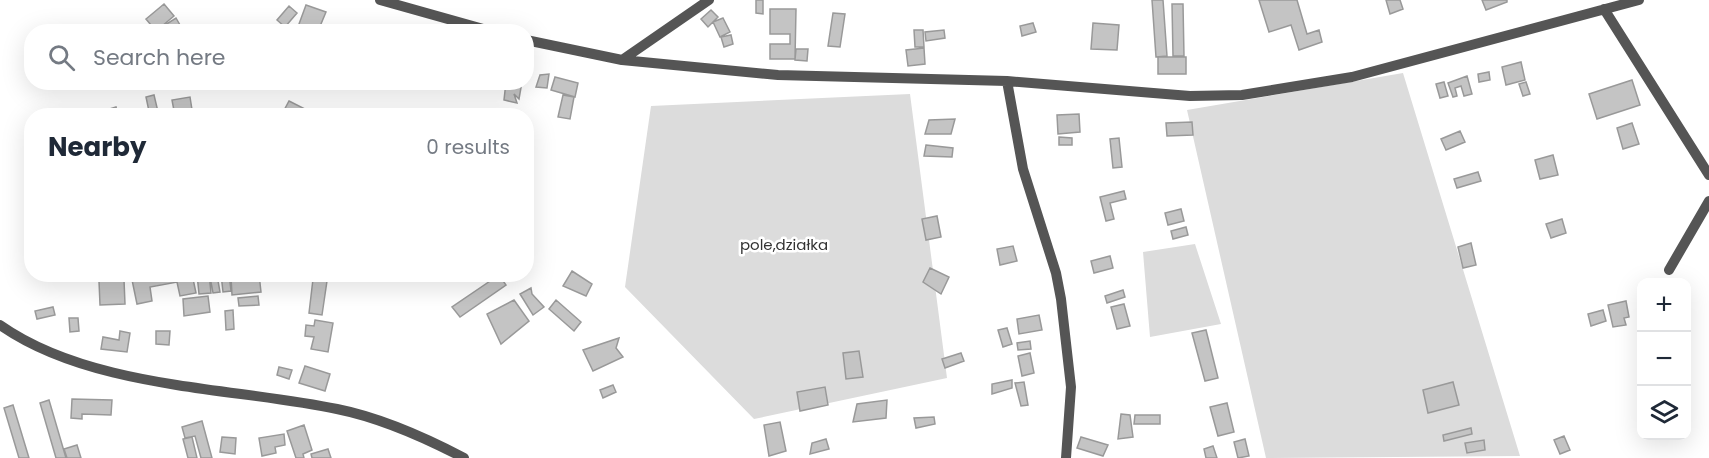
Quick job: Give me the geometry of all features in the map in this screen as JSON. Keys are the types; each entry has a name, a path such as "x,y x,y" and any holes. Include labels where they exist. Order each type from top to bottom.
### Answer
{"street":[{"path":"380,0 466,24"},
{"path":"622,60 709,0"},
{"path":"534,42 622,60 778,75 1007,81 1190,96 1265,92 1352,77 1639,0"},
{"path":"1604,9 1709,175"},
{"path":"1007,81 1026,180 1060,293 1071,387 1066,458"},
{"path":"1670,270 1709,201"},
{"path":"0,325 48,352 88,364 160,383 361,415 430,440 464,458"}],"green space":[{"path":"1403,73 1520,456 1266,458 1187,110"},
{"name":"pole,działka","path":"910,94 947,378 754,419 625,287 651,106"},
{"path":"1195,244 1221,324 1150,337 1143,252"}],"building":[{"path":"756,0 763,0 763,14 756,13"},
{"path":"1152,0 1163,0 1167,56 1156,57"},
{"path":"1259,0 1297,0 1307,34 1319,30 1322,42 1299,50 1291,25 1269,32"},
{"path":"1386,0 1400,0 1403,9 1390,14"},
{"path":"1482,0 1507,0 1507,2 1486,10"},
{"path":"164,4 174,16 164,24 150,24 146,19"},
{"path":"1172,4 1183,4 1184,56 1173,56"},
{"path":"306,5 326,12 321,24 299,24"},
{"path":"289,6 297,13 288,24 282,24 277,20"},
{"path":"770,9 796,9 795,59 770,59 770,44 790,44 790,34 770,34"},
{"path":"711,10 718,17 708,27 701,19"},
{"path":"833,13 845,14 840,47 828,46"},
{"path":"176,18 179,24 166,24"},
{"path":"723,18 730,32 720,37 713,22"},
{"path":"1033,23 1036,32 1022,36 1020,26"},
{"path":"1093,23 1119,25 1117,50 1091,49"},
{"path":"914,30 923,30 924,47 915,47"},
{"path":"944,30 945,38 926,41 925,32"},
{"path":"731,35 733,44 724,47 721,37"},
{"path":"924,48 925,64 908,66 906,50"},
{"path":"796,49 808,49 807,61 795,60"},
{"path":"1158,57 1186,57 1186,74 1158,74"},
{"path":"1521,62 1525,80 1506,85 1502,67"},
{"path":"1489,72 1490,80 1479,82 1478,74"},
{"path":"549,74 547,88 536,87 540,75"},
{"path":"1467,76 1472,94 1464,96 1461,86 1455,88 1457,96 1453,97 1448,83"},
{"path":"555,77 578,83 575,97 551,90"},
{"path":"1632,80 1640,105 1597,119 1589,94"},
{"path":"1444,82 1448,96 1440,98 1436,84"},
{"path":"1526,82 1530,94 1523,96 1519,84"},
{"path":"505,90 521,90 519,99 514,94 517,103 504,100"},
{"path":"154,95 157,108 148,108 146,97"},
{"path":"563,95 574,97 570,119 558,117"},
{"path":"190,97 192,108 174,108 172,100"},
{"path":"289,101 303,108 285,108"},
{"path":"1079,114 1080,132 1058,134 1057,115"},
{"path":"955,119 951,134 925,134 929,120"},
{"path":"1192,122 1193,135 1167,136 1166,123"},
{"path":"1632,123 1639,144 1623,149 1617,128"},
{"path":"1460,131 1465,142 1446,150 1441,139"},
{"path":"1059,137 1072,138 1072,145 1059,145"},
{"path":"1119,138 1122,167 1113,168 1110,139"},
{"path":"926,145 953,148 952,157 924,156"},
{"path":"1553,155 1558,175 1540,179 1535,160"},
{"path":"1478,172 1481,181 1457,188 1454,179"},
{"path":"1124,191 1126,199 1110,203 1114,219 1106,221 1100,197"},
{"path":"1181,209 1184,221 1168,225 1165,213"},
{"path":"937,216 941,237 926,240 922,219"},
{"path":"1562,219 1566,233 1551,238 1546,224"},
{"path":"1186,227 1188,235 1173,239 1171,231"},
{"path":"1471,243 1476,265 1463,268 1458,247"},
{"path":"1013,246 1017,261 1000,265 997,249"},
{"path":"1110,256 1113,268 1094,273 1091,261"},
{"path":"930,268 949,277 941,294 923,282"},
{"path":"572,271 592,284 586,296 563,286"},
{"path":"99,282 124,282 125,304 100,305"},
{"path":"132,282 177,282 150,287 152,301 137,304"},
{"path":"177,282 194,282 196,293 180,296"},
{"path":"198,282 210,282 211,293 199,294"},
{"path":"211,282 218,282 220,292 213,293"},
{"path":"222,282 230,282 231,291 223,292"},
{"path":"231,282 260,282 261,292 232,295"},
{"path":"313,282 327,282 322,315 309,313"},
{"path":"489,282 504,282 506,285 460,317 452,307"},
{"path":"531,288 532,294 544,307 533,315 520,294"},
{"path":"1123,290 1125,297 1107,303 1105,296"},
{"path":"208,296 210,312 184,316 183,299"},
{"path":"258,296 259,305 239,306 238,298"},
{"path":"514,300 529,321 501,344 487,314"},
{"path":"556,300 581,322 574,331 549,309"},
{"path":"1626,301 1629,317 1624,318 1626,325 1613,327 1608,305"},
{"path":"1124,304 1130,326 1117,329 1111,307"},
{"path":"53,307 55,315 37,319 35,311"},
{"path":"233,310 234,329 226,330 225,311"},
{"path":"1603,310 1606,321 1591,326 1588,314"},
{"path":"1039,315 1042,330 1019,334 1017,319"},
{"path":"69,318 78,318 79,331 70,332"},
{"path":"315,320 333,323 328,352 311,349 314,337 305,336 306,325 314,326"},
{"path":"1007,328 1012,344 1003,347 998,330"},
{"path":"1206,330 1218,378 1205,381 1192,333"},
{"path":"120,331 130,333 127,352 101,349 103,337 119,340"},
{"path":"156,331 170,331 169,345 156,344"},
{"path":"619,338 616,348 623,357 593,371 583,350"},
{"path":"1030,341 1031,349 1018,350 1017,343"},
{"path":"859,351 863,377 846,379 843,353"},
{"path":"961,353 964,361 945,368 942,359"},
{"path":"1030,353 1034,373 1022,376 1018,356"},
{"path":"305,366 330,374 325,391 299,383"},
{"path":"279,367 292,370 289,379 277,375"},
{"path":"1012,380 1012,388 992,394 992,384"},
{"path":"1024,382 1028,405 1021,406 1015,383"},
{"path":"1453,382 1459,405 1428,413 1423,390"},
{"path":"613,385 616,392 603,398 600,390"},
{"path":"825,387 828,405 800,411 797,392"},
{"path":"72,399 112,400 111,415 82,414 82,419 71,418"},
{"path":"49,400 66,458 56,458 40,403"},
{"path":"887,400 886,418 853,422 857,404"},
{"path":"1227,403 1234,432 1218,436 1210,407"},
{"path":"13,405 29,458 19,458 4,408"},
{"path":"1121,414 1130,415 1133,437 1118,439"},
{"path":"1135,415 1160,415 1160,424 1134,424"},
{"path":"934,417 935,424 916,428 914,418"},
{"path":"202,421 212,458 201,458 195,436 185,438 182,427"},
{"path":"780,422 786,451 769,456 764,425"},
{"path":"304,425 312,450 303,454 304,458 296,458 287,431"},
{"path":"1471,428 1472,434 1444,441 1443,435"},
{"path":"284,434 285,445 275,447 276,453 262,456 259,438"},
{"path":"1564,436 1570,450 1560,454 1554,440"},
{"path":"192,437 197,458 188,458 183,439"},
{"path":"222,437 236,438 235,454 220,452"},
{"path":"1081,437 1108,445 1103,456 1077,448"},
{"path":"826,439 829,449 810,454 812,443"},
{"path":"1245,439 1249,456 1238,458 1234,442"},
{"path":"1484,440 1485,450 1467,453 1465,443"},
{"path":"77,445 81,458 67,458 64,449"},
{"path":"1213,446 1217,458 1206,458 1204,449"},
{"path":"328,449 331,458 312,458 311,454"}]}
